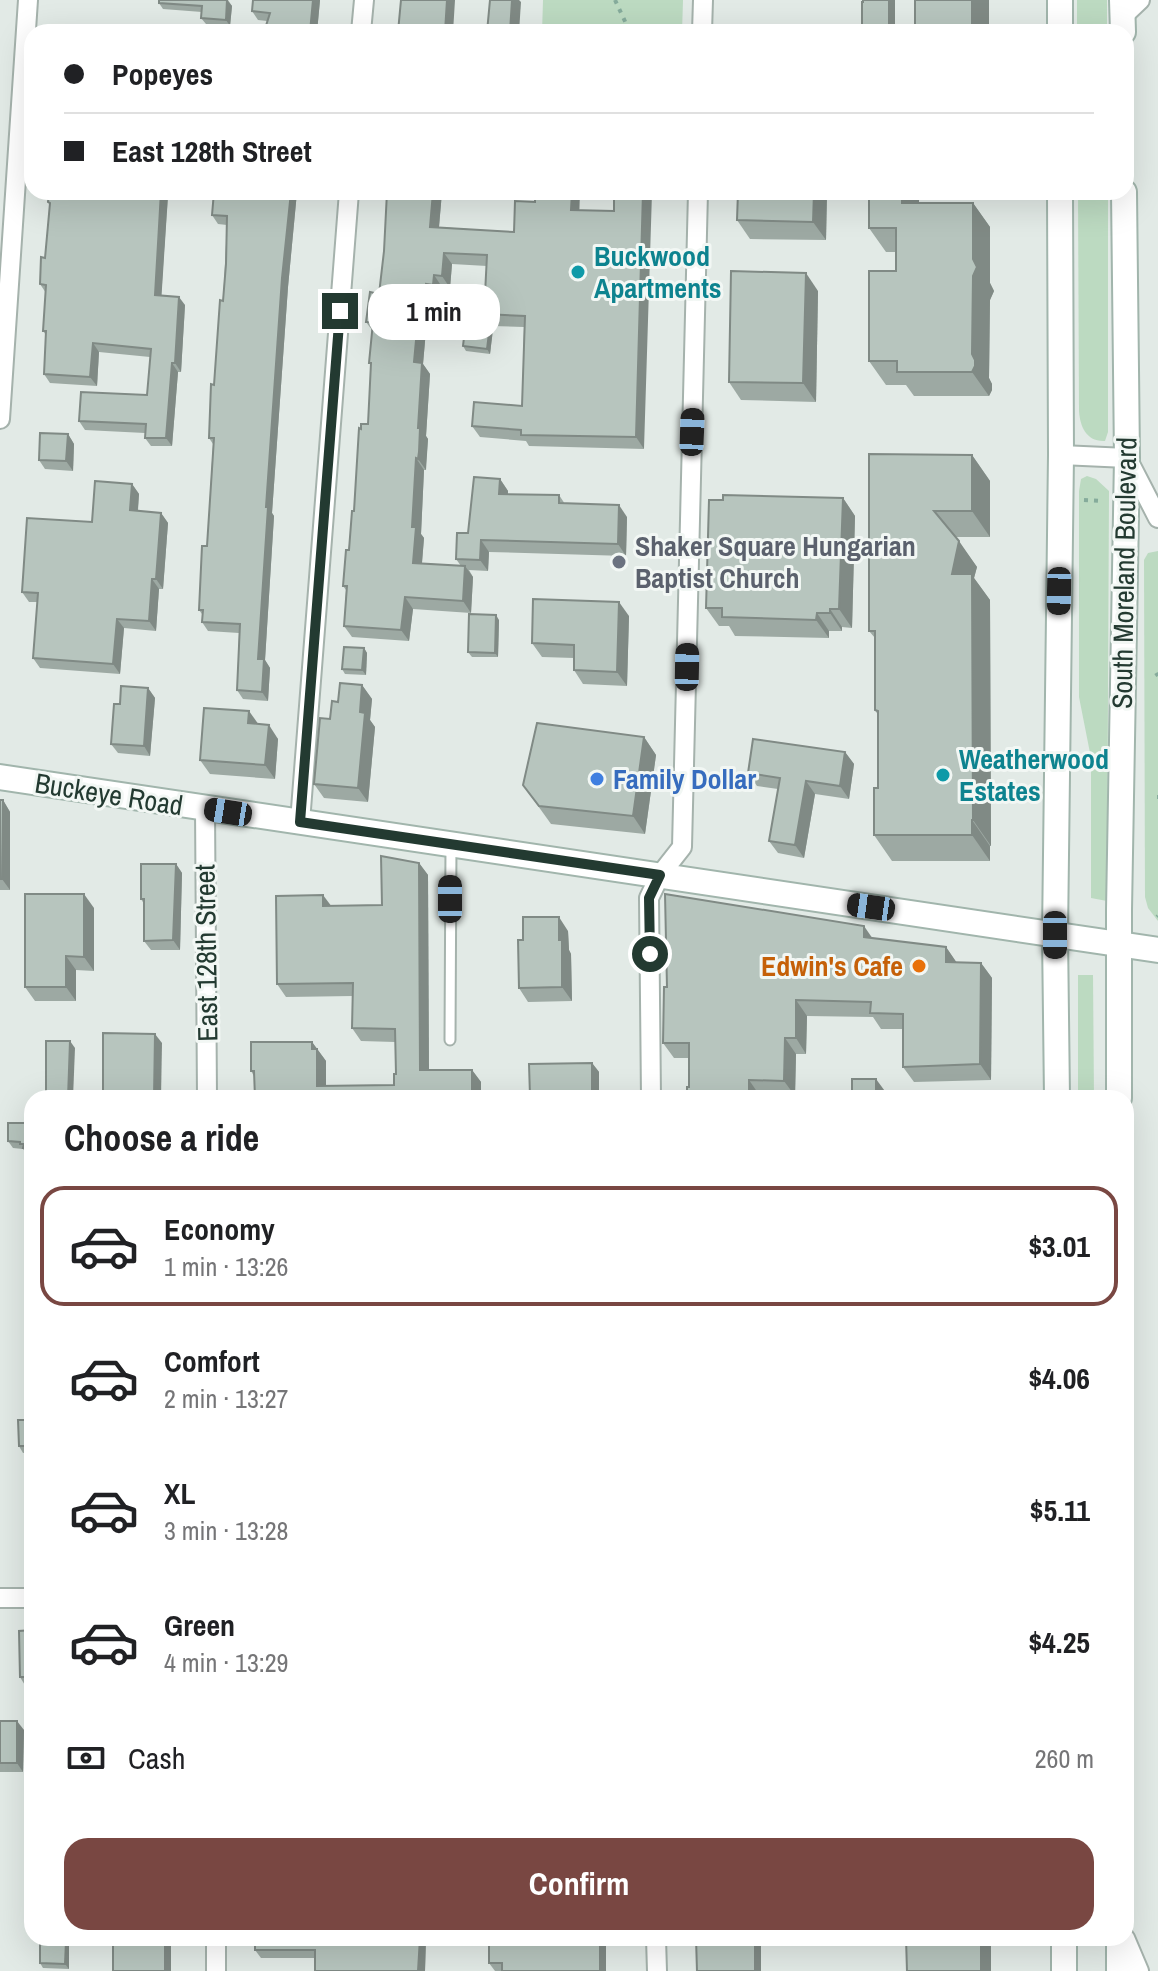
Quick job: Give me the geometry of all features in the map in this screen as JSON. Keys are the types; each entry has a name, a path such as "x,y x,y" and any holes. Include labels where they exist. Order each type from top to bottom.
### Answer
{"street":[{"path":"26,24 28,0"},
{"path":"362,24 364,0"},
{"path":"702,24 703,0"},
{"path":"1060,0 1060,24"},
{"path":"0,419 24,60"},
{"path":"300,822 348,200"},
{"path":"651,1090 649,898 660,875 682,847 698,200"},
{"path":"1057,1090 1055,935 1061,455 1060,200"},
{"name":"South Moreland Boulevard","path":"1119,1090 1127,458 1124,200"},
{"path":"1061,455 1127,458 1158,518"},
{"name":"Buckeye Road","path":"0,777 1158,950"},
{"name":"East 128th Street","path":"205,808 207,1090"},
{"path":"0,1598 24,1598"},
{"path":"216,1946 216,1971"},
{"path":"656,1946 657,1971"},
{"path":"1064,1946 1064,1971"},
{"path":"1119,1971 1121,1946"},
{"path":"1126,1946 1139,1971"}],"lane":[{"path":"450,1040 451,845"}],"path":[{"path":"615,0 626,24"},
{"path":"1078,499 1105,501"}],"green space":[{"path":"543,0 683,0 682,24 542,24"},
{"path":"1077,0 1107,0 1107,24 1077,24"},
{"path":"1078,200 1108,200 1108,432 1105,441 1093,439 1085,432 1079,411"},
{"path":"1087,476 1096,479 1109,491 1107,901 1091,898 1091,758 1079,697 1079,491 1081,479"},
{"path":"1158,551 1158,921 1148,908 1145,897 1144,560 1148,553"},
{"path":"1078,975 1093,975 1094,1090 1078,1090"}],"building":[{"path":"159,0 227,0 226,20 201,18 202,6 159,3"},
{"path":"253,0 313,0 311,24 267,24 270,13 252,11"},
{"path":"401,0 447,0 446,24 399,24"},
{"path":"490,0 512,0 510,24 488,24"},
{"path":"889,0 889,24 862,24 863,2"},
{"path":"915,0 972,0 972,24 915,24"},
{"path":"161,200 155,295 179,297 166,438 145,438 146,424 79,421 81,392 147,395 151,349 93,343 90,377 44,374 46,285 40,284 41,257 45,258 48,202"},
{"path":"213,200 290,200 266,507 258,659 264,659 262,692 237,690 240,624 202,622 203,610 199,610 202,546 207,546 214,438 209,438 211,384 214,385 220,300 223,301 226,264 227,216 212,215"},
{"path":"387,200 432,200 430,227 514,232 515,201 572,200 571,210 614,211 614,200 643,200 636,437 521,435 521,430 472,426 474,402 522,406 525,316 484,314 487,255 444,253 442,276 434,275 433,285 426,284 422,319 418,319 414,362 422,363 419,452 416,458 412,527 416,527 413,563 465,566 463,601 405,597 401,630 344,626 347,586 343,586 354,511 359,428 361,424 368,424 373,322 366,322 370,292 379,294"},
{"path":"738,200 814,200 813,222 737,220"},
{"path":"869,200 973,203 973,259 977,267 973,276 972,354 975,366 972,372 897,372 897,361 869,361 869,271 896,271 896,228 869,228"},
{"path":"731,271 806,273 803,383 729,382"},
{"path":"466,321 490,325 487,349 463,346"},
{"path":"40,433 68,434 66,461 39,460"},
{"path":"869,454 972,455 972,511 934,511 959,541 952,574 972,574 972,835 874,835 874,788 878,788 878,711 875,710 875,631 869,631"},
{"path":"474,477 500,479 499,494 559,495 559,503 619,505 618,544 481,540 480,560 456,559 457,533 468,533"},
{"path":"95,481 132,484 130,510 161,513 149,621 117,619 113,664 33,658 38,593 22,592 27,518 92,522"},
{"path":"723,495 843,498 839,609 817,613 816,620 722,617 722,608 706,608 709,500 723,500"},
{"path":"533,599 619,602 617,672 574,670 574,645 532,643"},
{"path":"469,614 496,615 495,653 468,652"},
{"path":"344,647 364,648 362,670 342,669"},
{"path":"340,683 362,685 360,712 365,713 358,788 314,784 320,718 330,719 332,701 338,702"},
{"path":"121,686 148,688 144,746 111,744 114,704 120,704"},
{"path":"204,708 249,711 248,723 269,725 265,765 200,760"},
{"name":"Family Dollar","path":"537,723 644,737 633,816 539,806 523,785"},
{"path":"753,739 845,752 840,786 806,781 795,845 769,841 780,778 748,773"},
{"path":"0,800 3,800 2,879 0,879"},
{"path":"381,856 419,863 420,1070 472,1070 472,1090 255,1090 251,1042 312,1042 312,1049 317,1049 317,1086 394,1085 395,1029 352,1028 353,983 277,984 276,896 323,895 323,906 382,905"},
{"path":"141,864 176,864 173,940 144,941"},
{"path":"25,894 84,894 84,957 66,956 66,987 25,987"},
{"path":"665,894 864,926 864,937 946,947 946,962 981,963 980,1064 903,1067 903,1014 870,1013 871,1002 796,1000 796,1038 785,1038 784,1081 749,1080 749,1090 687,1090 689,1043 663,1043 664,987 667,987"},
{"path":"523,917 559,917 562,987 519,988 518,940 523,940"},
{"path":"103,1033 155,1034 154,1090 103,1090"},
{"path":"46,1041 70,1041 68,1090 46,1090"},
{"path":"592,1063 592,1090 530,1090 529,1064"},
{"path":"852,1079 876,1079 876,1090 852,1090"},
{"path":"8,1123 24,1123 24,1144 8,1141"},
{"path":"18,1420 24,1420 24,1446 19,1446"},
{"path":"19,1631 24,1631 24,1677 20,1677"},
{"path":"0,1721 17,1721 17,1763 0,1763"},
{"path":"40,1946 66,1946 65,1964 40,1963"},
{"path":"113,1946 165,1946 165,1971 113,1971"},
{"path":"255,1946 420,1946 418,1971 315,1971 315,1950 255,1950"},
{"path":"489,1946 600,1946 600,1971 502,1971 502,1963 489,1963"},
{"path":"696,1946 755,1946 755,1971 697,1971"},
{"path":"906,1946 981,1946 981,1971 907,1971"}],"place":[{"name":"Buckwood Apartments","path":"578,272"},
{"name":"Shaker Square Hungarian Baptist Church","path":"619,562"},
{"name":"Weatherwood Estates","path":"943,775"},
{"name":"Family Dollar","path":"597,779"},
{"name":"Edwin's Cafe","path":"919,966"}],"route":[{"path":"340,311 300,822 660,875 649,898 650,954"}]}
